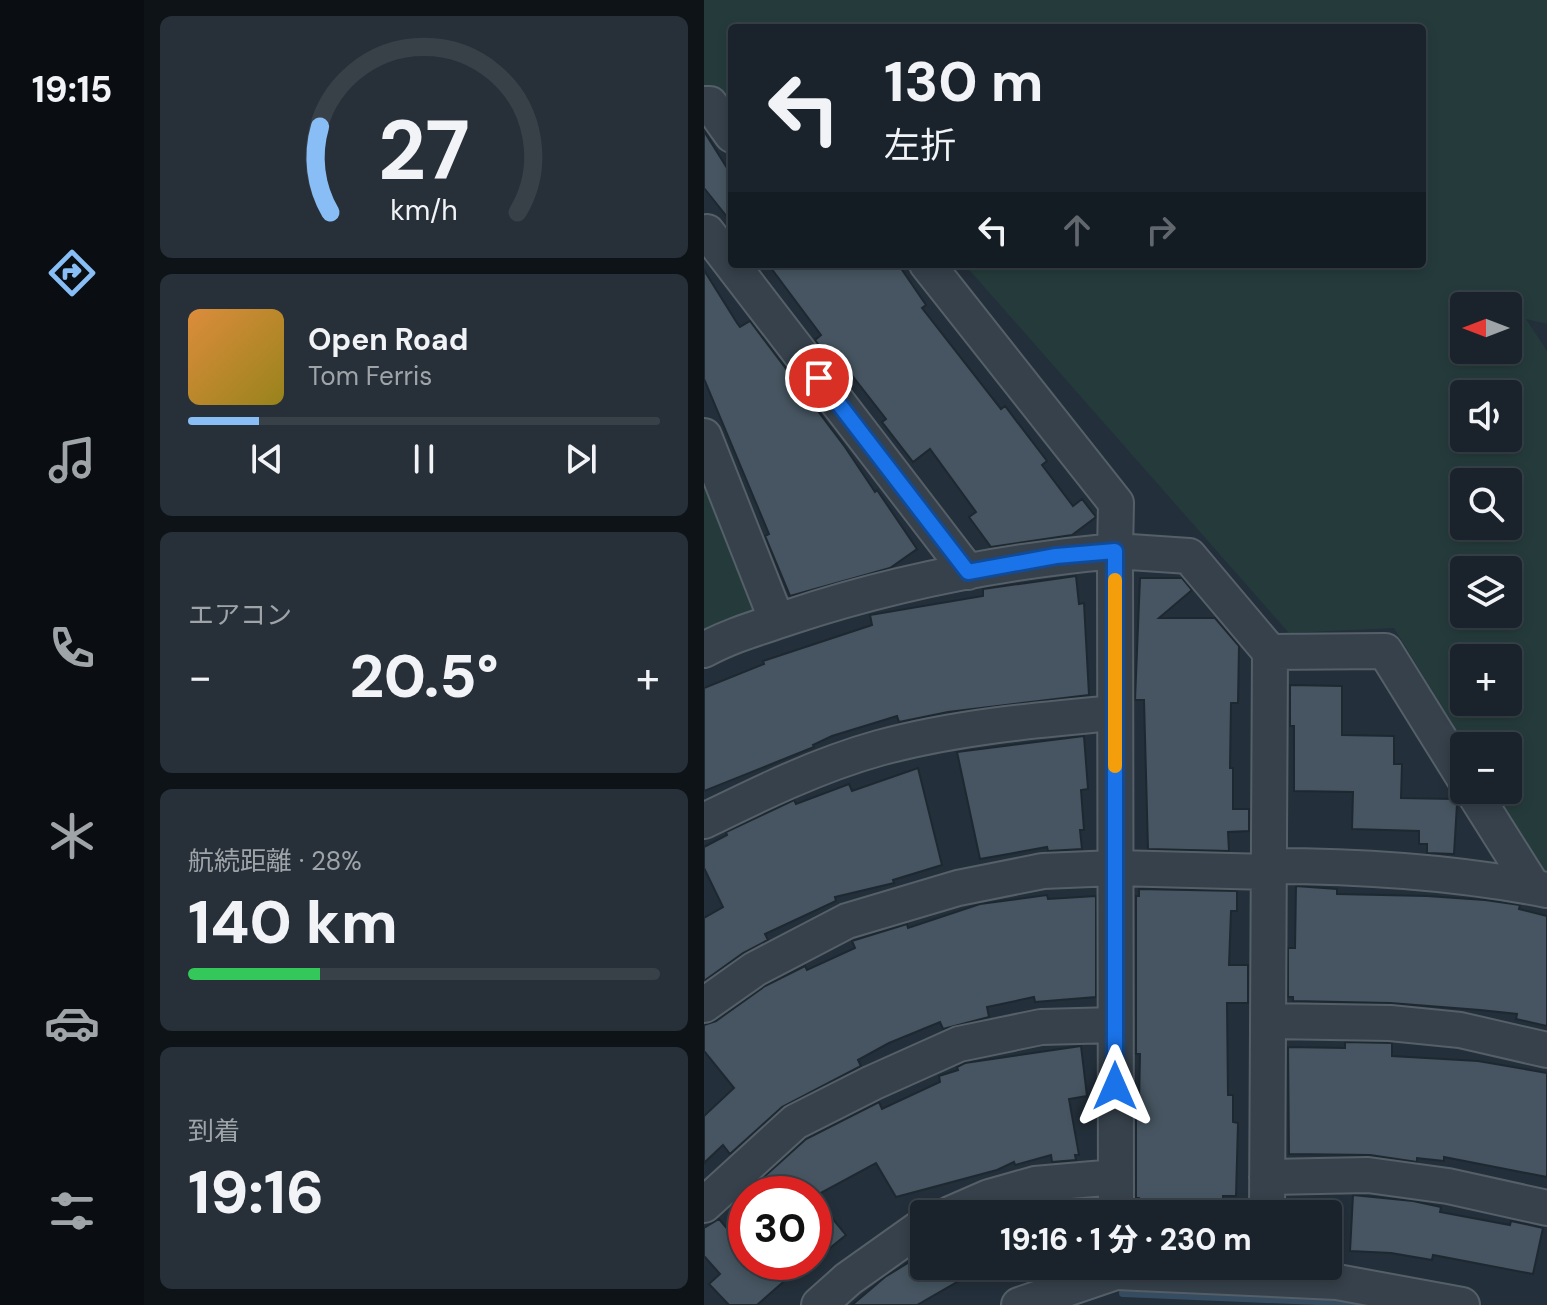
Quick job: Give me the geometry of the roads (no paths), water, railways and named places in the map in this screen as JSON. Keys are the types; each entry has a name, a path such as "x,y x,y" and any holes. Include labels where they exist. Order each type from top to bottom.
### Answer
{"street":[{"path":"704,104 710,104 728,129"},
{"path":"714,228 728,247"},
{"path":"744,268 968,572"},
{"path":"930,268 1116,503 1116,1200"},
{"path":"704,436 777,621"},
{"path":"704,650 723,639 840,600 968,572 1056,556 1115,551 1189,556 1270,652 1267,1200"},
{"path":"1270,652 1385,651 1450,755"},
{"path":"704,821 793,777 879,748 991,725 1115,713"},
{"path":"1482,804 1540,889"},
{"path":"704,1005 755,969 847,921 958,888 1043,871 1115,868 1399,870 1492,879 1540,889"},
{"path":"1268,1021 1460,1030 1547,1050"},
{"path":"704,1205 795,1122 959,1044 1041,1027 1115,1025"},
{"path":"1267,1177 1368,1175 1448,1186 1547,1208"},
{"path":"982,1200 1035,1184 1116,1177"},
{"path":"819,1305 848,1279 910,1235"},
{"path":"1019,1305 1086,1280"},
{"path":"1323,1280 1462,1305"}],"waterway":[{"path":"1123,1293 1366,1303"}]}
